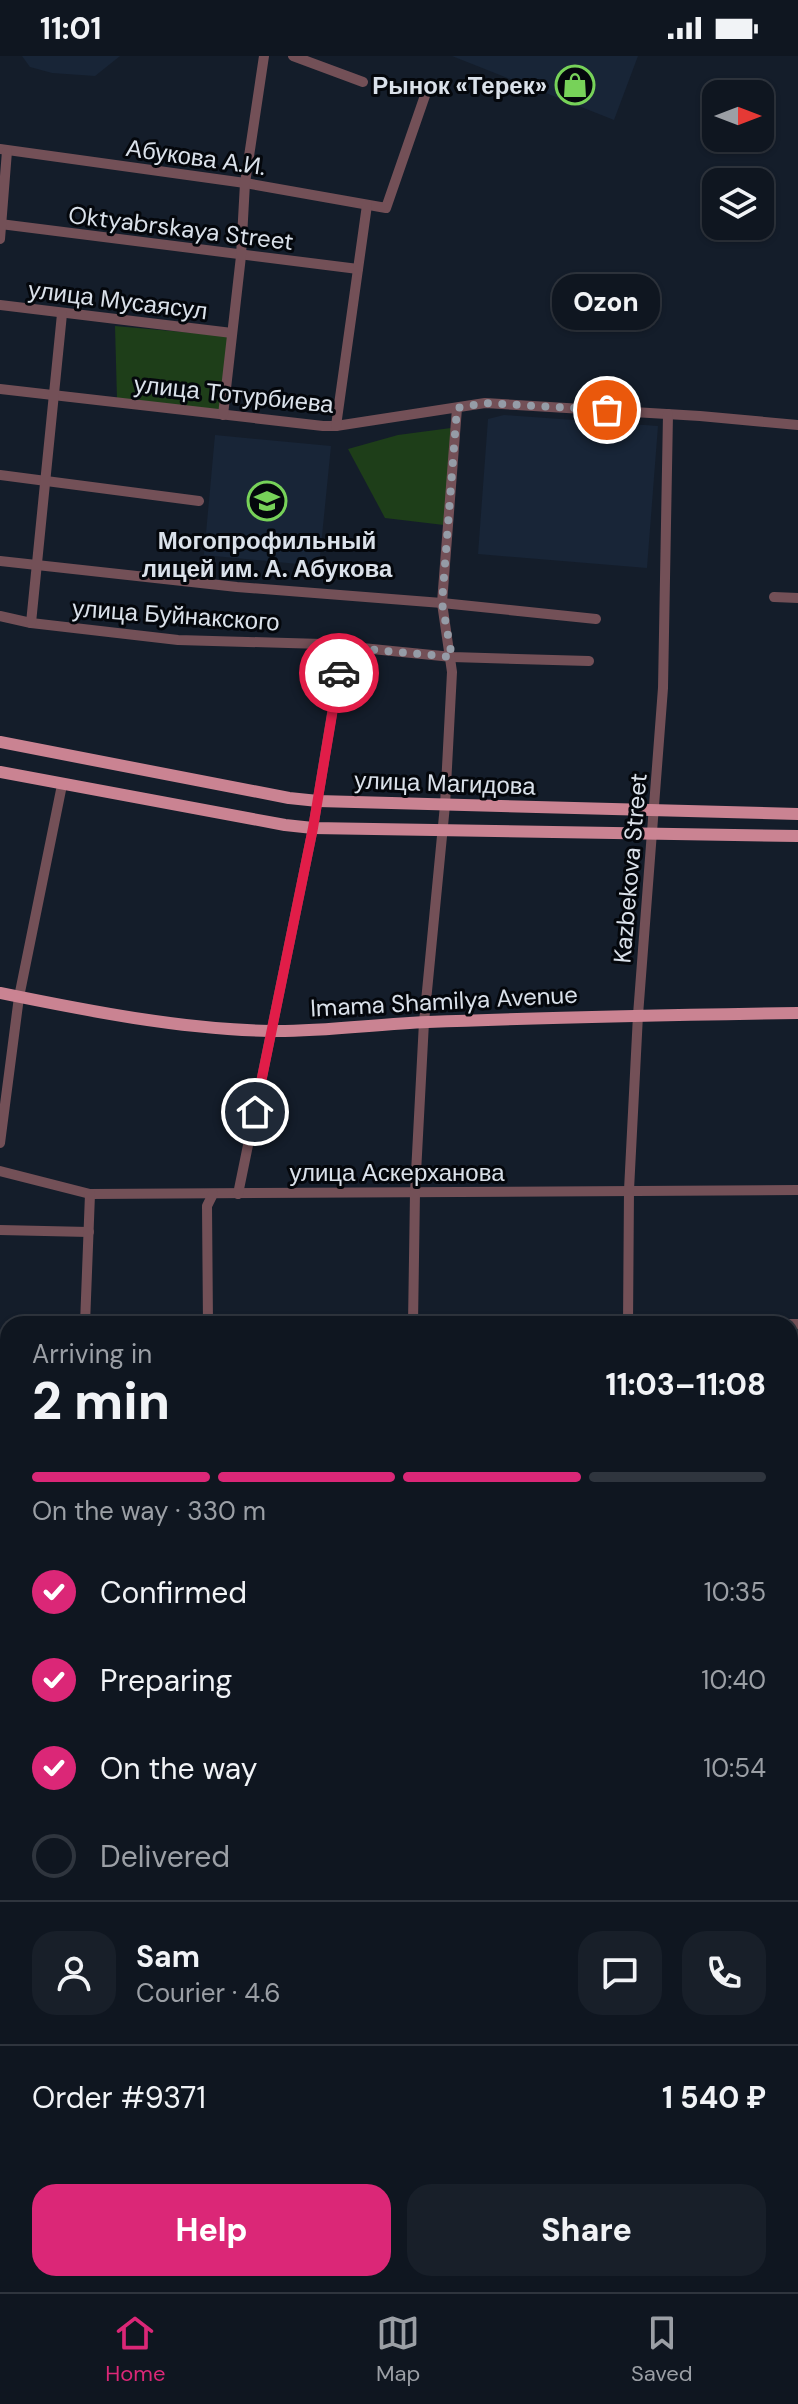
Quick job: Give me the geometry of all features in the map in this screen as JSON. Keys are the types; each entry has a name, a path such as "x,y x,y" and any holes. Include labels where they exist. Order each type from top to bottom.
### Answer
{"main road":[{"name":"улица Магидова","path":"0,742 318,801 798,814"},
{"name":"улица Магидова","path":"0,772 313,828 798,836"},
{"name":"Imama Shamilya Avenue","path":"0,993 206,1028 273,1031 424,1022 798,1013"}],"street":[{"path":"223,415 241,256 245,183 264,56"},
{"path":"293,56 363,82"},
{"name":"Абукова А.И.","path":"4,150 245,183 386,208 429,84"},
{"path":"0,239 4,150"},
{"path":"336,426 367,205"},
{"name":"Oktyabrskaya Street","path":"1,224 358,269"},
{"name":"улица Мусаясул","path":"0,305 232,333"},
{"path":"31,623 62,314"},
{"name":"улица Тотурбиева","path":"0,389 336,426 485,403 798,425"},
{"path":"413,1316 415,1192 424,1022 445,805 452,657 442,603 457,408"},
{"name":"Kazbekova Street","path":"628,1316 629,1190 638,1015 663,688 668,414"},
{"path":"0,475 199,501"},
{"path":"0,561 237,587 596,619"},
{"path":"774,597 798,598"},
{"name":"улица Буйнакского","path":"0,616 31,623 178,640 343,647 452,657 589,661"},
{"path":"238,1194 313,828 343,647"},
{"path":"0,1143 19,997 62,785"},
{"name":"улица Аскерханова","path":"0,1171 90,1194 798,1190"},
{"path":"85,1316 90,1194"},
{"path":"208,1316 207,1206 213,1194"},
{"path":"0,1230 89,1232"}],"shaded area":[{"path":"22,56 120,56 95,76 52,73 30,67"},
{"name":"Рынок «Терек»","path":"452,56 638,56 614,120"},
{"path":"504,415 658,426 647,568 478,554 488,419"},
{"name":"Могопрофильный лицей им. А. Абукова","path":"215,435 331,446 319,566 204,555"}],"green space":[{"path":"115,326 228,336 219,410 117,399"},
{"path":"451,428 444,525 385,518 348,449 398,435"}],"way so far":[{"path":"339,673 343,647 452,657 442,603 457,408 485,403 607,410"}],"place":[{"name":"Рынок «Терек»","path":"575,85"},
{"name":"Ozon","path":"607,410"},
{"name":"Могопрофильный лицей им. А. Абукова","path":"267,501"}],"route":[{"path":"255,1112 313,828 339,673"}]}
